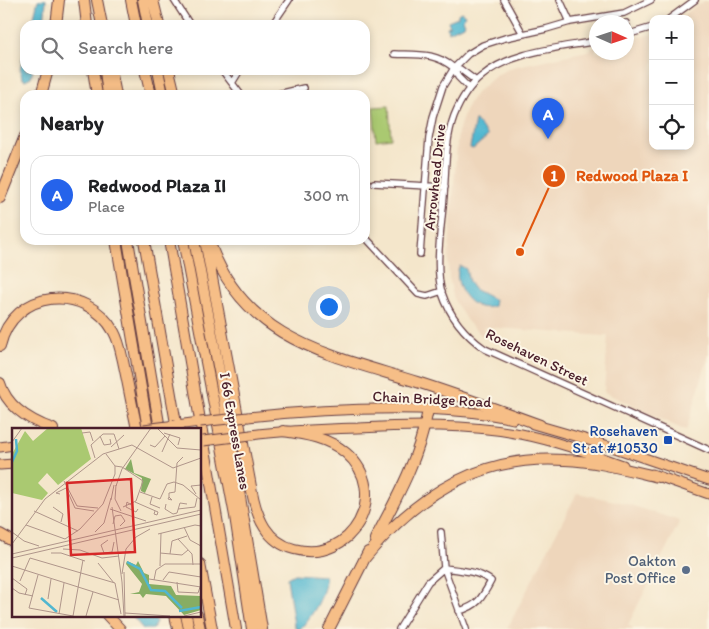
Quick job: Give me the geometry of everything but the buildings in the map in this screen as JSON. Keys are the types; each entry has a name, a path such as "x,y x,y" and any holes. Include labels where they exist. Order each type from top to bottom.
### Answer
{"highway":[{"path":"57,20 59,0"},
{"path":"84,0 86,20"},
{"path":"97,0 100,20"},
{"path":"131,0 135,20"},
{"path":"143,0 147,20"},
{"path":"153,0 158,20"},
{"path":"42,90 47,75"},
{"path":"94,75 96,90"},
{"path":"106,75 107,90"},
{"path":"112,75 115,90"},
{"path":"146,75 146,90"},
{"path":"147,75 150,90"},
{"path":"159,75 162,90"},
{"path":"170,75 174,90"},
{"path":"0,198 20,148"},
{"path":"117,245 146,428"},
{"path":"129,245 160,428"},
{"path":"145,245 176,427"},
{"path":"170,245 201,428"},
{"name":"I 66 Express Lanes","path":"184,245 235,516 252,629"},
{"path":"195,245 221,380 262,629"},
{"path":"206,245 258,516 270,536 287,547 309,551 333,547 352,532 363,513 366,494 363,475 352,458 338,447 311,436 283,431"},
{"path":"211,245 220,268 237,293 253,312 279,332 322,352 439,389 540,425"},
{"path":"0,346 5,331 14,318 22,310 36,302 50,298 67,299 90,308 106,320 115,334 125,370 137,428"},
{"path":"0,383 16,409 32,420 51,428"},
{"path":"329,629 402,488 425,426 428,410"},
{"path":"202,441 236,629"},
{"path":"365,558 394,524 423,500 452,483 490,468 534,460 565,460 602,465 658,477"},
{"path":"0,534 12,541"},
{"path":"201,569 212,629"},
{"path":"108,616 120,629"},
{"path":"175,616 178,629"},
{"path":"186,616 189,629"},
{"path":"197,616 200,629"}],"main road":[{"name":"Chain Bridge Road","path":"161,428 248,417 341,410 428,410 492,415 540,425 709,480"},
{"name":"Chain Bridge Road","path":"202,441 283,431 425,426 473,428 528,436 573,448 709,494"}],"street":[{"path":"174,0 187,20"},
{"path":"275,20 289,0"},
{"path":"504,0 523,34"},
{"path":"560,0 570,22"},
{"path":"420,254 433,117 443,86 454,68 468,54 483,46 570,22 624,13 651,0"},
{"path":"674,15 695,0"},
{"path":"634,33 649,28"},
{"name":"Arrowhead Drive","path":"442,291 439,261 449,136 457,109 470,88 491,69 514,58 589,42"},
{"path":"394,54 436,56 444,59 454,68 458,77 470,88"},
{"path":"454,68 460,69 476,82"},
{"path":"226,75 237,90"},
{"path":"232,83 237,75"},
{"path":"295,90 304,88"},
{"path":"374,183 445,187"},
{"path":"370,242 418,294 427,296 442,291"},
{"name":"Rosehaven Street","path":"442,291 456,321 470,337 486,349 709,450"},
{"path":"441,532 444,568 466,629"},
{"path":"400,629 428,582 444,568 466,571 491,581 485,593 473,607 459,611"}],"shaded area":[{"path":"704,1 709,2 709,354 686,431 604,392 608,335 484,327 483,337 467,321 454,300 449,278 448,262 458,132 463,116 470,101 478,91 498,74 513,67 589,51 589,60 634,60 634,38 649,35 649,150 694,150 694,15 683,15"},
{"path":"577,493 624,503 680,521 628,625 634,629 507,629"}],"green space":[{"path":"389,106 391,138 376,140 373,107"}],"water":[{"path":"38,0 46,0 44,20 33,20"},
{"path":"461,12 465,15 463,19 465,24 449,32 447,27 450,26 448,21 458,17 458,14"},
{"path":"21,75 32,75 25,80"},
{"path":"475,120 488,136 473,149 470,148"},
{"path":"461,266 466,269 469,282 474,289 495,300 494,306 486,308 478,306 471,303 466,297 458,282 459,267"},
{"path":"294,574 325,576 321,598 300,629 296,629 294,625 287,578"},
{"path":"132,616 154,616 156,622 153,629 143,629"}],"place":[{"name":"Redwood Plaza II","path":"548,139"},
{"name":"Redwood Plaza I","path":"520,252"},
{"name":"Rosehaven St at #10530","path":"668,440"},
{"name":"Oakton Post Office","path":"686,570"}]}
